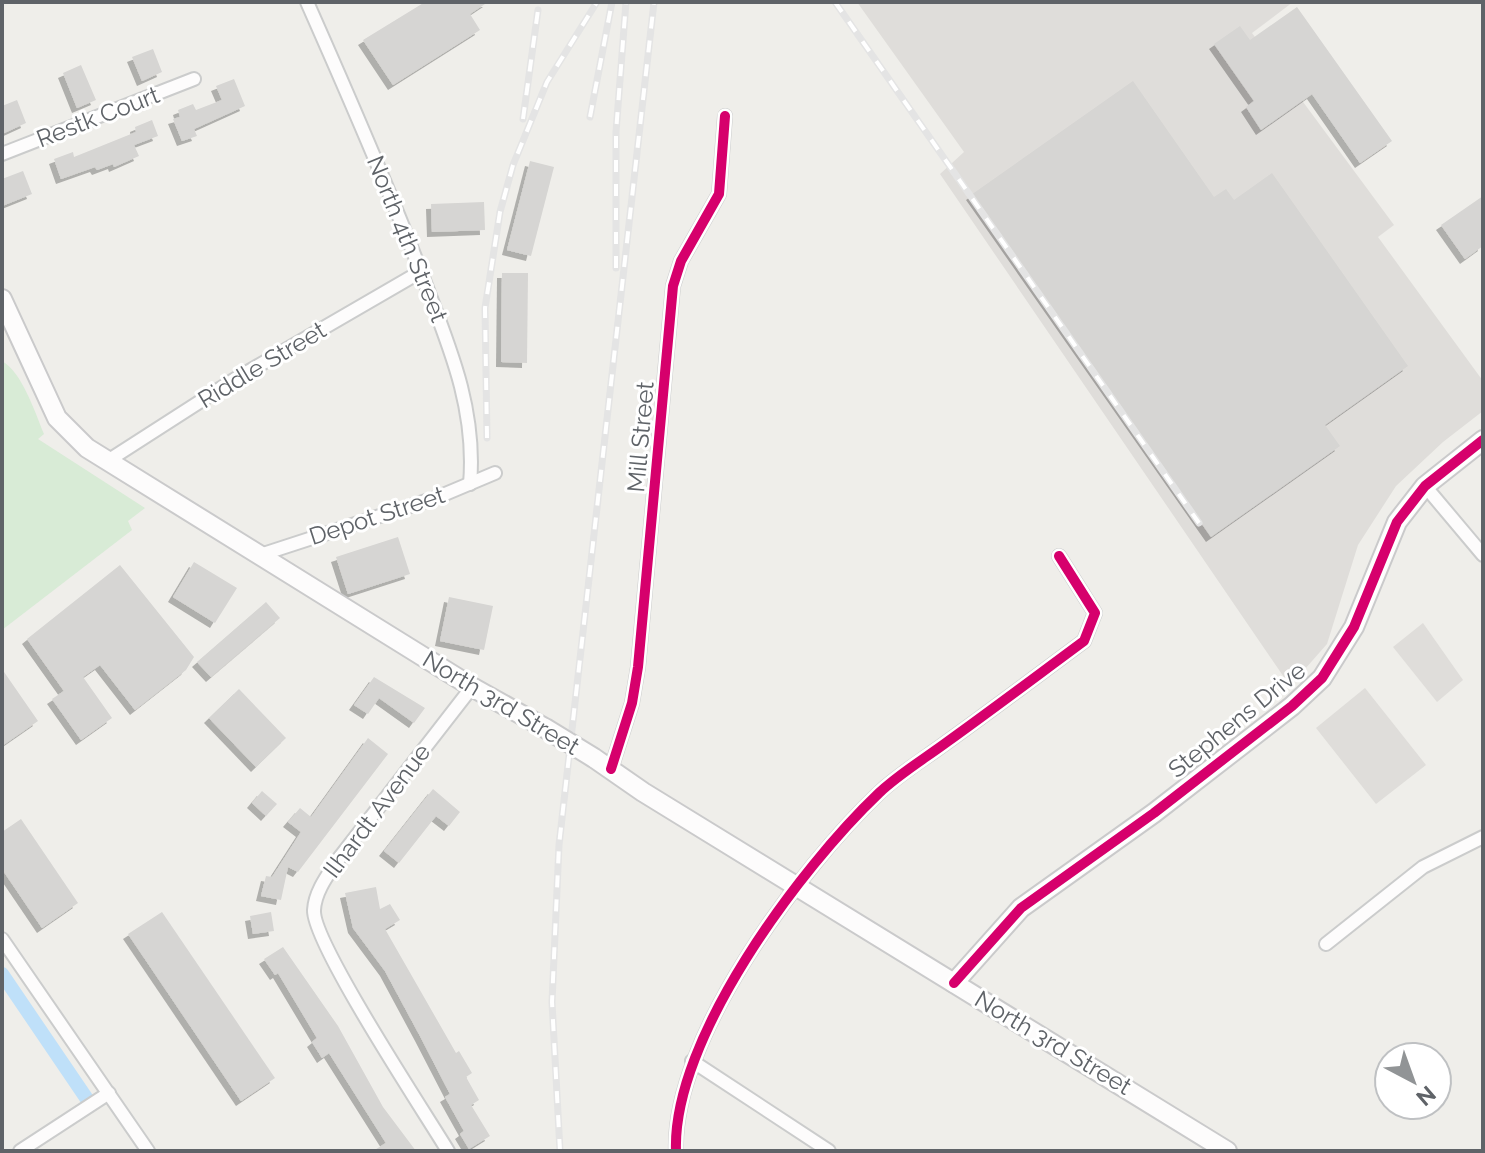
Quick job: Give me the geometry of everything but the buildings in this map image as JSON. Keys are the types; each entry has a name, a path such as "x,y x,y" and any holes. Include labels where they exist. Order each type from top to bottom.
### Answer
{"main road":[{"name":"North 3rd Street","path":"2,299 6,320 57,418 106,462 472,687 594,758 795,886 1227,1151"},
{"name":"Stephens Drive","path":"954,983 1021,908 1154,813 1292,706 1322,678 1354,627 1386,542 1409,503 1425,486 1483,440"}],"street":[{"name":"North 4th Street","path":"307,2 388,186 453,352 467,402 470,484"},
{"name":"Restk Court","path":"2,154 194,79"},
{"name":"Mill Street","path":"611,769 632,703 638,667 673,286 681,261 719,194 725,116"},
{"name":"Riddle Street","path":"106,462 232,381 420,272"},
{"name":"Depot Street","path":"257,556 495,473"},
{"path":"1425,486 1483,555"},
{"path":"676,1151 679,1104 692,1061 724,999 795,886 881,791 1084,641 1095,613 1059,556"},
{"name":"Ilhardt Avenue","path":"448,1151 335,965 317,930 313,909 319,890 337,861 472,687"},
{"path":"1326,944 1423,867 1483,837"},
{"path":"2,939 148,1151"},
{"path":"692,1061 829,1151"},
{"path":"20,1151 109,1093"}],"shaded area":[{"path":"857,2 1293,2 1252,33 1394,225 1378,237 1483,381 1483,411 1443,442 1396,486 1358,545 1327,644 1290,686 940,174 964,152"},
{"path":"1423,623 1463,680 1437,702 1393,647"},
{"path":"1365,688 1426,765 1376,804 1316,728"}],"green space":[{"path":"2,361 16,374 27,393 44,434 38,439 145,508 128,521 132,530 2,630"}],"waterway":[{"path":"2,974 91,1105"}],"railway":[{"path":"487,438 485,308 500,212 513,165 547,82 597,2"},
{"path":"590,117 612,2"},
{"path":"616,268 616,132 626,2"},
{"path":"560,1151 552,1002 559,845 654,2"},
{"path":"835,2 1199,523"},
{"path":"523,119 538,10"}],"cycle path":[{"path":"611,769 632,703 638,667 673,286 681,261 719,194 725,116"},
{"path":"954,983 1021,908 1154,813 1292,706 1322,678 1354,627 1397,522 1425,486 1483,440"},
{"path":"676,1151 680,1107 695,1058 718,1008 746,958 813,865 847,825 887,786 1084,641 1095,613 1059,556"}]}
